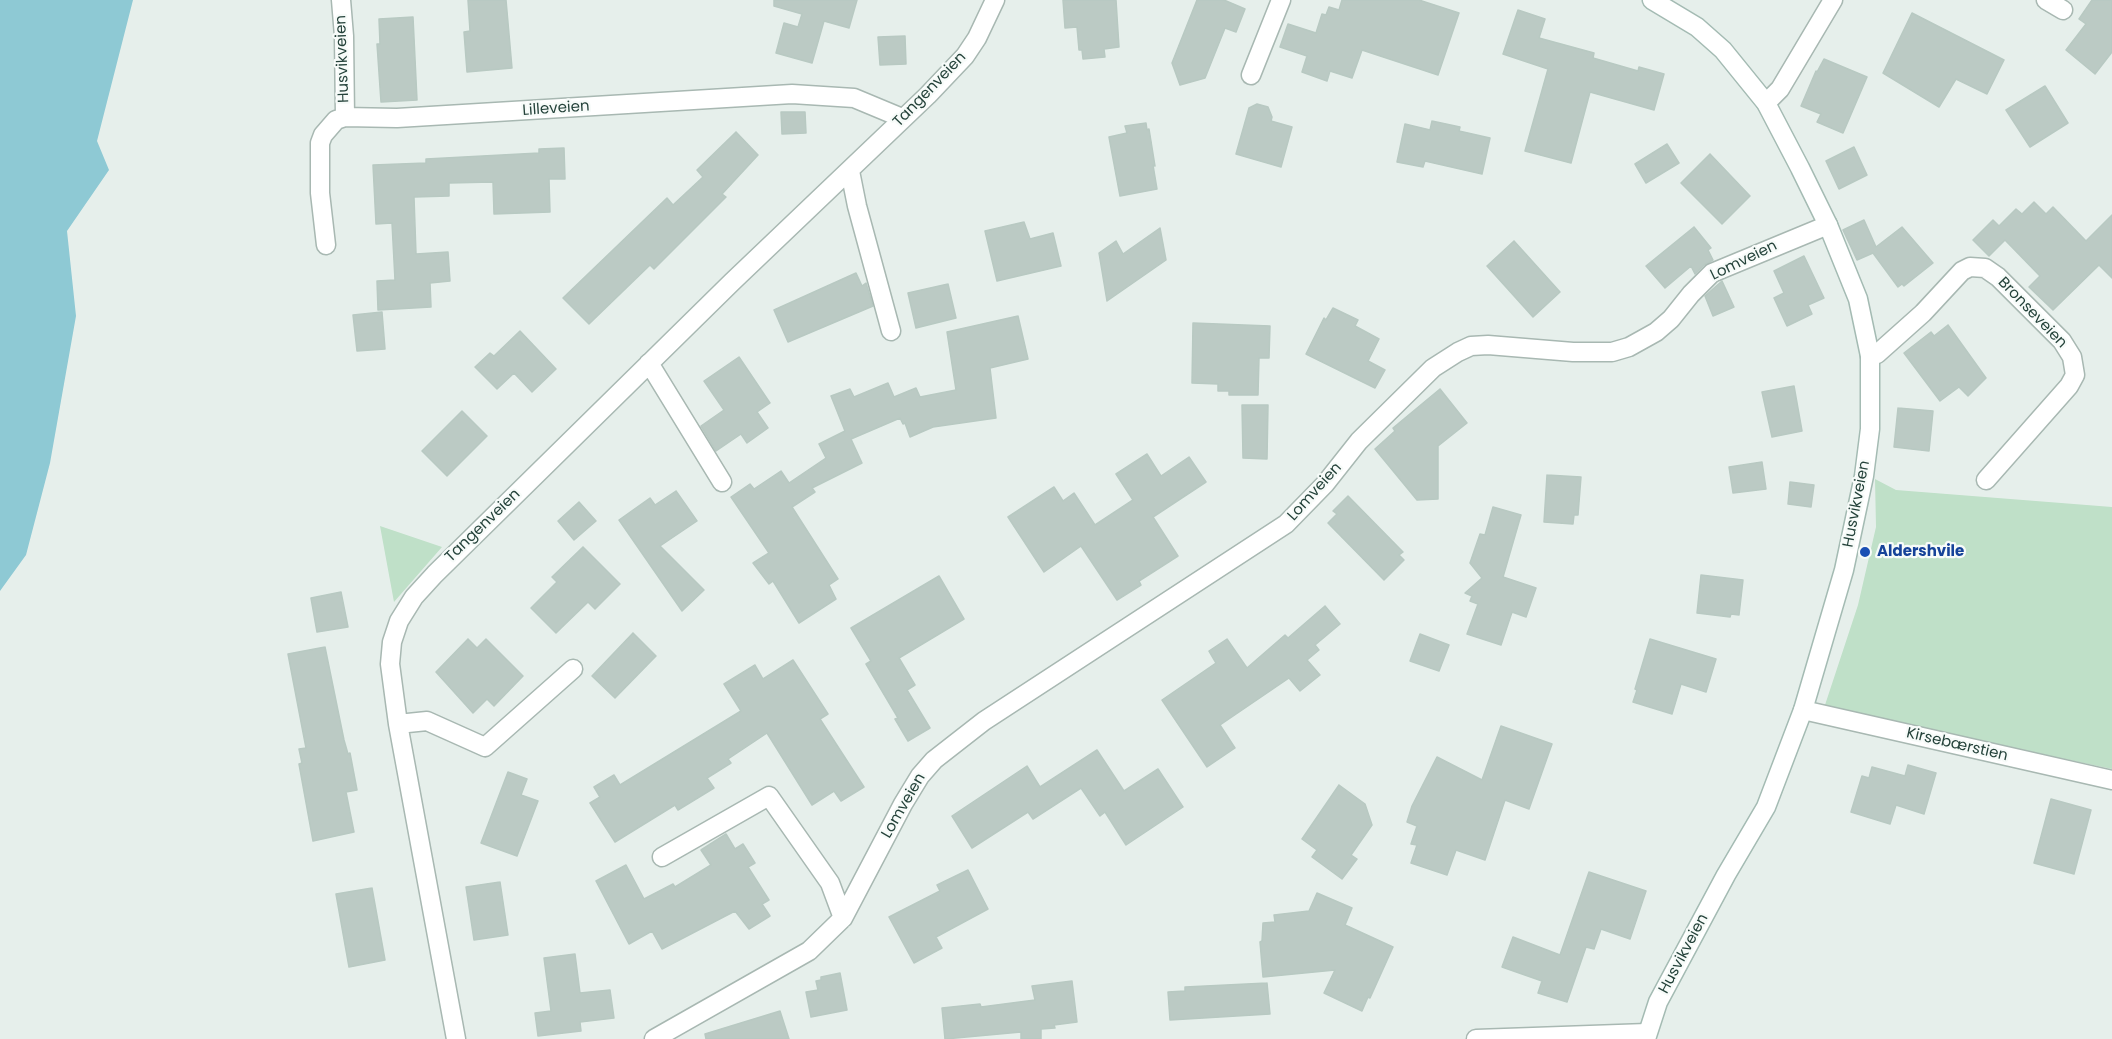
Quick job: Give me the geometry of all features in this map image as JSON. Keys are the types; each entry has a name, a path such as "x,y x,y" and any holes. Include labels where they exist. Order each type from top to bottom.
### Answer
{"street":[{"name":"Husvikveien","path":"341,0 345,117"},
{"name":"Tangenveien","path":"456,1039 398,724 390,664 392,642 399,621 414,597 435,573 649,363 850,171 965,56 977,38 995,0"},
{"path":"1251,75 1281,0"},
{"name":"Husvikveien","path":"1646,1036 1658,1002 1726,875 1766,807 1803,710 1844,570 1864,476 1870,429 1870,356 1858,299 1827,225 1766,103 1723,50 1697,27 1652,0"},
{"path":"1766,103 1780,89 1833,0"},
{"path":"2046,0 2063,10"},
{"name":"Lilleveien","path":"345,117 397,118 792,94 854,98 902,118"},
{"path":"326,245 320,193 320,143 323,135 336,120 345,117"},
{"path":"850,171 857,206 891,331"},
{"name":"Lomveien","path":"654,1039 809,951 843,918 909,795 920,776 934,760 984,721 1286,524 1325,484 1359,441 1432,368 1458,352 1480,346 1573,352 1612,352 1629,347 1656,332 1671,319 1712,273 1827,225"},
{"name":"Bronseveien","path":"1870,356 1877,354 1923,313 1962,271 1970,267 1985,268 1998,277 2062,341 2072,357 2074,375 2068,386 1986,480"},
{"path":"649,363 722,482"},
{"path":"398,724 428,721 485,747 573,669"},
{"name":"Kirsebærstien","path":"1803,710 2112,780"},
{"path":"662,857 769,796 830,883 843,918"},
{"path":"1476,1039 1646,1036"}],"green space":[{"path":"1875,479 1896,490 2112,507 2112,769 1824,708 1858,605 1876,527"},
{"path":"380,526 442,547 394,602"}],"water":[{"path":"0,0 133,0 97,141 109,170 67,231 76,316 50,463 26,555 0,591"}],"building":[{"path":"468,0 506,0 512,68 467,72 464,32 470,31"},
{"path":"774,0 857,0 849,28 824,21 812,63 776,53 784,23 798,27 802,14 774,6"},
{"path":"1063,0 1116,0 1119,47 1104,49 1105,57 1083,59 1082,50 1079,50 1077,27 1065,28"},
{"path":"1197,0 1224,0 1245,9 1236,32 1225,28 1205,78 1180,85 1172,63"},
{"path":"1342,0 1419,0 1459,13 1438,75 1362,50 1352,78 1330,71 1327,81 1302,72 1307,56 1280,47 1288,24 1316,33 1322,14 1326,15 1329,7 1339,10"},
{"path":"2092,0 2112,0 2112,52 2095,74 2066,50 2086,24 2079,19"},
{"path":"1518,10 1545,19 1539,38 1594,53 1593,58 1638,71 1639,67 1664,74 1654,110 1590,92 1571,163 1525,151 1548,69 1503,54"},
{"path":"1912,13 2004,60 1987,94 1956,79 1939,107 1883,73"},
{"path":"413,17 417,100 381,102 377,44 380,44 379,19"},
{"path":"905,36 906,64 880,65 878,37"},
{"path":"1824,59 1867,77 1843,133 1817,122 1821,114 1801,106 1816,71"},
{"path":"2045,86 2068,123 2030,147 2006,110"},
{"path":"1257,104 1268,107 1272,117 1271,121 1292,127 1281,167 1236,154 1249,108"},
{"path":"781,112 805,112 806,133 782,134"},
{"path":"1432,121 1460,127 1459,131 1490,138 1482,174 1425,161 1423,167 1397,162 1405,124 1430,130"},
{"path":"1146,123 1147,130 1149,129 1157,189 1120,196 1109,137 1127,133 1125,126"},
{"path":"736,132 758,155 722,194 726,197 654,269 650,265 589,324 563,298 667,198 673,205 703,177 697,170"},
{"path":"1667,144 1679,163 1646,183 1635,164"},
{"path":"1854,147 1867,175 1839,189 1826,161"},
{"path":"564,148 565,179 549,179 550,212 494,214 493,182 449,183 449,196 414,197 416,254 448,252 450,281 430,283 431,307 378,310 377,281 395,280 392,223 376,224 373,165 426,163 426,159 539,153 539,149"},
{"path":"1710,154 1750,196 1722,224 1681,183"},
{"path":"2034,202 2046,214 2053,207 2086,241 2112,215 2112,278 2099,265 2053,310 2029,287 2040,276 2005,240 1989,256 1973,240 1993,220 1999,226 2016,209 2022,214"},
{"path":"1864,220 1876,247 1902,227 1933,263 1904,286 1902,284 1898,287 1873,253 1857,260 1843,230"},
{"path":"1024,222 1030,239 1053,233 1061,266 997,281 985,231"},
{"path":"1694,227 1711,248 1708,250 1713,260 1695,274 1691,266 1665,288 1646,266"},
{"path":"1160,228 1166,260 1107,301 1099,253 1116,241 1123,254"},
{"path":"1514,241 1560,292 1533,317 1487,266"},
{"path":"1804,256 1824,298 1808,305 1812,314 1787,326 1774,298 1784,293 1774,271"},
{"path":"856,273 862,286 866,283 873,306 788,342 774,310"},
{"path":"1722,281 1734,307 1713,316 1705,296"},
{"path":"948,284 956,318 916,328 908,293"},
{"path":"1333,308 1358,320 1355,326 1379,339 1368,361 1385,370 1375,388 1306,354 1324,318 1326,320"},
{"path":"382,312 385,349 357,351 353,315"},
{"path":"1018,316 1028,359 990,368 996,418 933,427 910,437 905,423 903,424 900,418 851,439 862,463 812,488 815,492 792,507 838,579 829,585 836,599 799,623 773,581 769,584 753,563 769,553 731,497 750,484 754,489 781,471 789,483 826,458 819,444 845,431 831,396 850,389 854,397 888,383 894,397 916,388 920,397 956,390 947,332"},
{"path":"1193,323 1270,326 1269,358 1259,358 1258,395 1229,395 1229,391 1218,391 1218,384 1192,383"},
{"path":"1948,325 1986,378 1968,396 1959,387 1940,401 1904,353 1931,332 1934,336"},
{"path":"520,331 556,369 532,392 514,373 497,389 475,367 490,353 494,356"},
{"path":"739,357 770,403 757,412 768,428 747,443 741,434 716,451 701,426 724,410 704,381"},
{"path":"1794,386 1802,431 1772,437 1762,392"},
{"path":"1440,389 1467,423 1438,446 1438,499 1417,500 1375,449 1395,431 1393,428"},
{"path":"1242,405 1268,405 1267,459 1243,458"},
{"path":"1898,408 1933,411 1929,451 1894,447"},
{"path":"462,411 487,436 447,476 422,451"},
{"path":"1147,454 1161,476 1189,457 1206,482 1153,517 1178,556 1139,581 1141,585 1117,600 1081,546 1044,572 1008,517 1054,487 1063,501 1074,493 1095,525 1133,500 1116,474"},
{"path":"1762,462 1766,489 1733,493 1729,467"},
{"path":"1547,475 1581,477 1578,515 1574,515 1573,524 1544,522"},
{"path":"1790,482 1814,485 1811,507 1788,504"},
{"path":"676,491 697,521 660,546 704,590 682,611 619,520 650,498 655,505"},
{"path":"1348,496 1403,552 1399,555 1404,560 1384,580 1328,523 1337,514 1333,511"},
{"path":"579,502 596,521 574,540 558,521"},
{"path":"1493,507 1521,515 1503,577 1536,588 1526,617 1512,612 1501,645 1467,634 1478,604 1470,601 1472,596 1465,593 1482,578 1470,563 1480,534 1485,535"},
{"path":"583,547 620,584 595,609 588,602 556,633 531,608 557,582 552,577"},
{"path":"1701,575 1743,580 1739,615 1731,614 1730,617 1697,613"},
{"path":"939,576 964,619 899,658 915,685 907,690 930,728 908,741 895,719 898,718 866,664 871,661 851,628"},
{"path":"341,592 348,627 317,632 311,598"},
{"path":"1325,606 1340,624 1315,645 1319,650 1307,660 1320,675 1300,691 1289,678 1220,725 1235,748 1207,767 1162,700 1216,663 1209,651 1227,639 1247,668 1285,635 1288,638"},
{"path":"633,633 656,656 615,698 592,676"},
{"path":"1420,634 1449,645 1439,671 1410,661"},
{"path":"468,639 477,648 486,639 523,676 494,706 487,699 473,713 436,672"},
{"path":"1650,639 1716,659 1706,692 1681,684 1672,714 1633,702"},
{"path":"325,647 357,790 346,792 354,832 313,841 299,764 302,763 299,749 306,748 288,654"},
{"path":"793,660 828,714 820,719 864,787 841,801 834,791 812,805 767,733 728,759 731,763 707,778 714,788 678,810 675,805 615,842 590,803 600,797 594,787 614,775 620,785 741,711 724,684 755,665 763,679"},
{"path":"1501,726 1552,744 1529,809 1505,800 1485,860 1456,850 1447,875 1411,863 1417,845 1411,844 1417,826 1407,822 1412,806 1437,757 1482,780"},
{"path":"1097,750 1124,791 1158,769 1183,807 1126,845 1105,812 1100,816 1081,788 1033,819 1028,812 972,848 952,816 1027,766 1040,787"},
{"path":"1908,765 1936,773 1924,814 1896,805 1890,824 1851,812 1862,776 1869,778 1872,767 1905,776"},
{"path":"508,772 527,779 521,795 538,801 517,856 481,843"},
{"path":"1339,785 1365,804 1372,825 1351,855 1357,859 1342,879 1312,857 1317,850 1302,839"},
{"path":"2051,799 2091,810 2074,874 2034,863"},
{"path":"726,834 735,849 743,844 755,863 748,867 769,900 762,904 770,916 749,929 735,911 662,949 652,931 629,944 596,881 626,865 644,899 673,884 675,887 711,865 701,850"},
{"path":"968,870 988,909 936,937 942,948 914,963 889,917 940,891 937,885"},
{"path":"1589,872 1646,891 1630,939 1601,929 1594,949 1586,947 1567,1002 1538,993 1542,981 1502,967 1513,937 1560,955"},
{"path":"500,882 508,935 474,940 466,887"},
{"path":"372,888 385,960 349,967 336,894"},
{"path":"1317,893 1352,908 1345,925 1393,947 1362,1011 1324,993 1335,970 1263,977 1260,942 1262,941 1263,923 1275,922 1274,915 1309,911"},
{"path":"575,954 580,993 610,990 614,1018 580,1022 581,1031 538,1036 535,1013 551,1011 544,958"},
{"path":"840,973 847,1010 811,1017 806,992 818,990 816,981 821,980 821,977"},
{"path":"1072,981 1077,1022 1041,1029 1041,1039 1021,1039 1021,1032 945,1039 942,1008 980,1004 981,1007 1035,1000 1032,986"},
{"path":"1267,983 1270,1014 1170,1020 1168,992 1185,991 1185,987"},
{"path":"780,1011 789,1039 706,1039 705,1034"}],"place":[{"name":"Aldershvile","path":"1865,552"}]}
